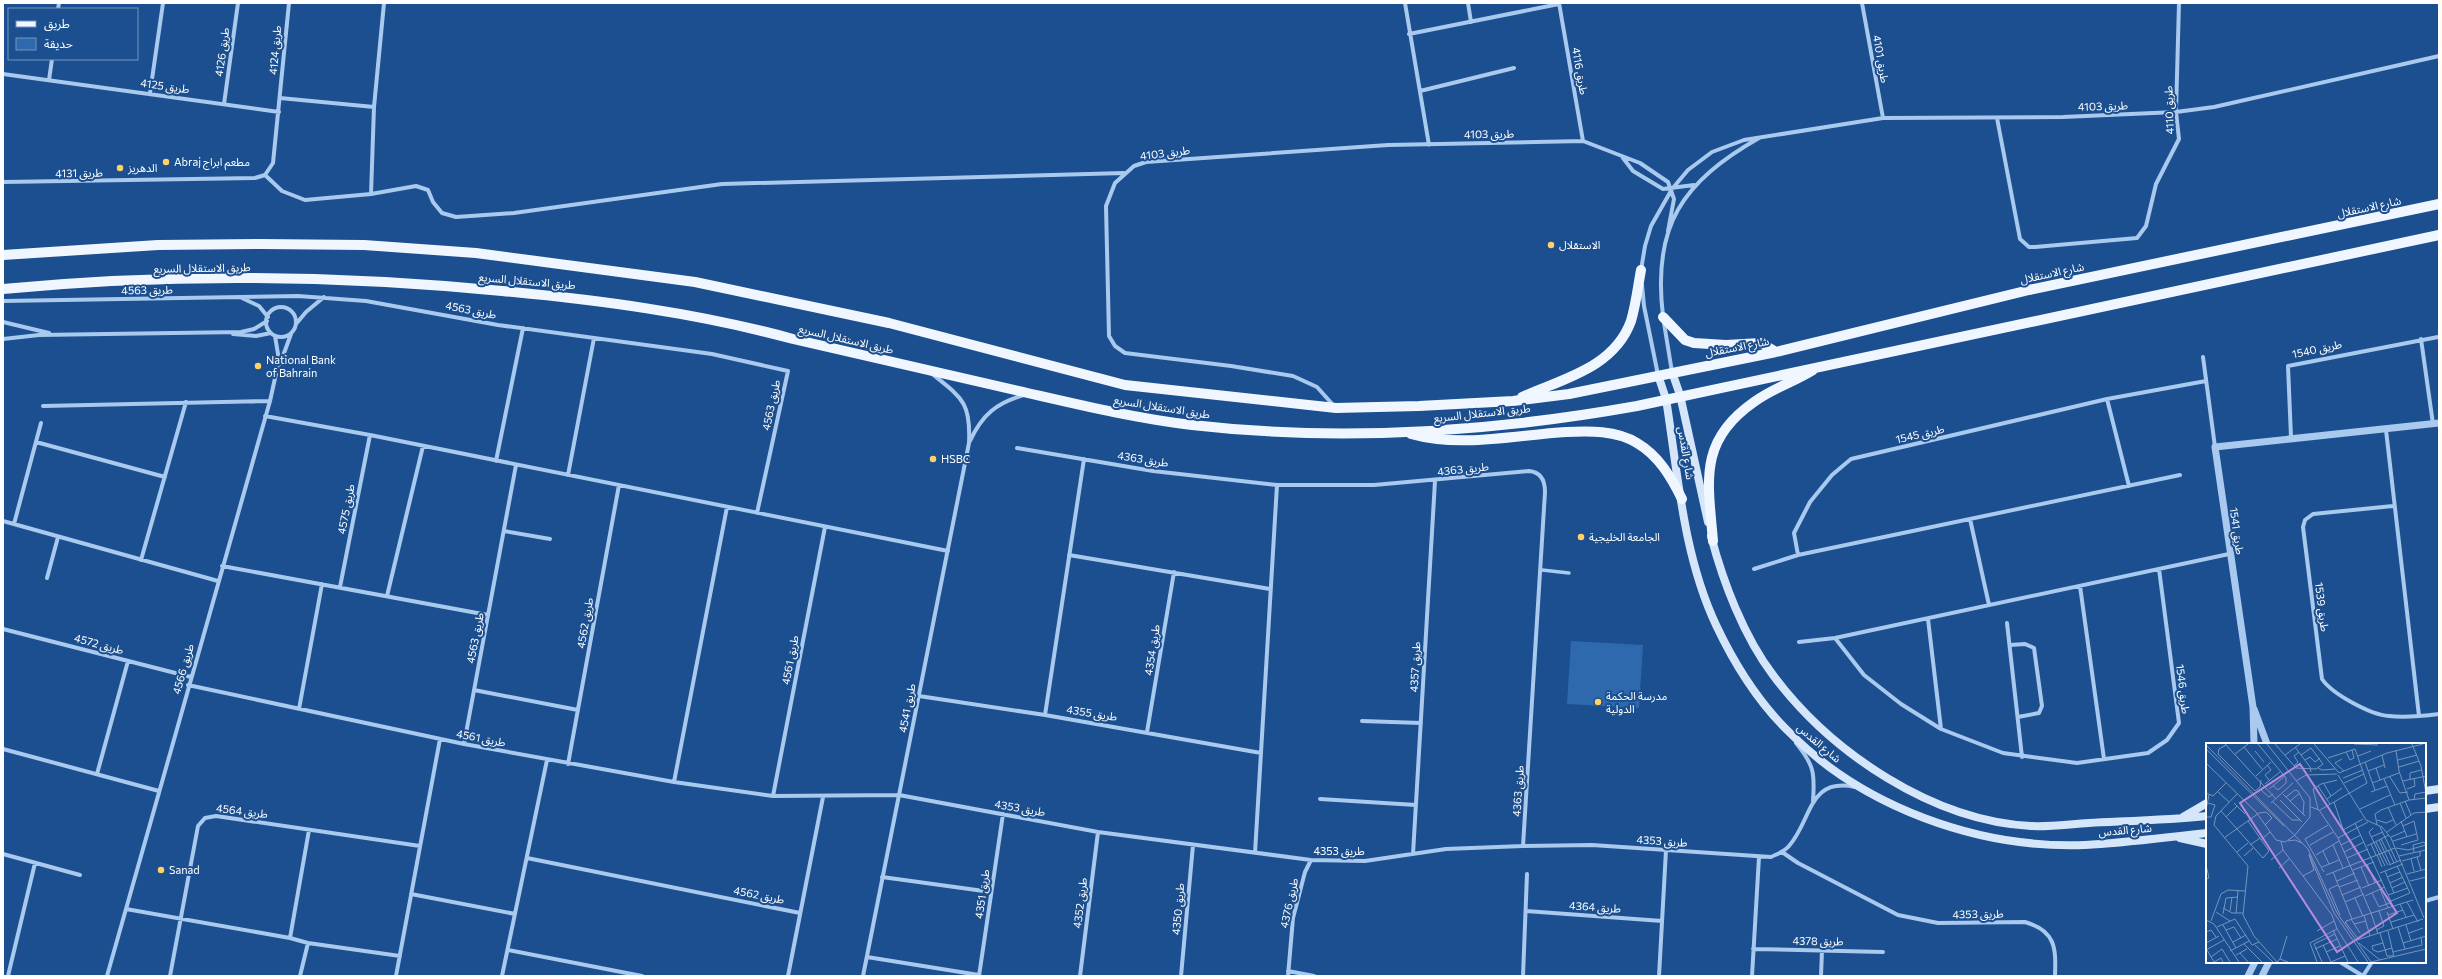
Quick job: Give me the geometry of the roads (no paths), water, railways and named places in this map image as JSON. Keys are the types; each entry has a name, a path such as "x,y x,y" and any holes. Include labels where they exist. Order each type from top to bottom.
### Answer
{"main road":[{"name":"شارع الاستقلال","path":"1672,372 1776,352 2029,290 2439,204"},
{"path":"1680,395 2033,323 2439,235"},
{"name":"طريق الاستقلال السريع","path":"3,255 158,245 253,244 364,245 476,253 695,282 889,323 1125,385 1336,408 1513,401 1569,394 1672,372"},
{"path":"1513,401 1583,372 1611,351 1625,333 1631,321 1641,270"},
{"name":"طريق الاستقلال السريع","path":"3,289 157,281 314,278 448,285 579,298 739,324 793,339 1126,415 1192,425 1333,434 1406,433 1574,416 1666,399 1680,395"},
{"path":"1663,317 1685,340 1694,343 1726,345 1761,343 1776,352"},
{"path":"1713,541 1708,465 1717,441 1734,418 1754,402 1774,390 1798,380 1817,367"},
{"name":"شارع القدس","path":"1672,372 1680,395 1713,541 1738,614 1773,675 1821,728 1867,766 1930,800 1978,817 2031,826 2180,819 2206,816"},
{"name":"شارع القدس","path":"1658,375 1666,399 1690,549 1716,624 1752,688 1785,729 1841,775 1861,788 1922,817 1974,834 2033,842 2084,845 2206,833"},
{"path":"1406,433 1430,440 1477,439 1574,432 1611,433 1636,442 1646,449 1663,465 1682,499"},
{"path":"2426,791 2439,790"},
{"path":"2180,819 2206,804"},
{"path":"2426,809 2439,807"},
{"path":"2171,837 2206,844"}],"street":[{"path":"150,93 164,3"},
{"name":"طريق 4126","path":"224,104 238,3"},
{"name":"طريق 4124","path":"280,98 289,3"},
{"path":"372,194 374,107 384,3"},
{"path":"1405,3 1409,34 1429,145"},
{"path":"1468,3 1471,22"},
{"name":"طريق 4101","path":"1862,3 1883,118"},
{"name":"طريق 4110","path":"1997,118 2019,233 2024,244 2035,247 2130,239 2143,232 2156,184 2179,139 2176,112 2179,3"},
{"path":"1409,34 1559,4"},
{"name":"طريق 4116","path":"1559,4 1583,141"},
{"name":"طريق 4103","path":"1658,375 1644,306 1641,270 1645,246 1651,226 1672,189 1688,170 1712,152 1744,140 1763,136 1883,118 1997,118 2176,112 2214,107 2439,56"},
{"path":"49,80 52,60"},
{"path":"1420,91 1514,68"},
{"name":"طريق 4125","path":"3,74 150,93 279,112"},
{"path":"374,107 280,98 273,163 265,176 282,191 305,200 372,194 416,186 428,190 433,202 442,213 456,217 514,213 722,184 1124,173"},
{"name":"طريق 4103","path":"1672,372 1663,317 1660,273 1662,254 1668,231 1680,205 1694,185 1726,157 1763,136"},
{"name":"طريق 4103","path":"1336,408 1317,387 1297,378 1231,366 1125,353 1115,346 1109,336 1106,206 1115,182 1124,173 1146,162 1388,145 1583,141 1606,148 1623,157 1640,163 1668,182 1672,189"},
{"name":"طريق 4103","path":"1623,157 1633,171 1663,189 1694,185"},
{"name":"طريق 4131","path":"3,182 255,178 265,176"},
{"path":"1668,231 1674,199 1672,189"},
{"path":"240,297 260,306 267,319 270,333"},
{"path":"217,332 250,336 270,333 275,336 283,337 291,334 296,324 306,312 324,297"},
{"name":"طريق 4563","path":"3,301 324,297 396,305 523,328 712,354 788,371 757,513"},
{"path":"3,339 57,335 248,331 267,319 277,308 285,308 295,316 296,324"},
{"path":"3,322 57,335"},
{"path":"496,461 523,328"},
{"name":"طريق 4566","path":"107,976 188,685 266,416 278,368 291,334"},
{"name":"طريق 4566","path":"275,336 279,352 278,368"},
{"name":"طريق 1540","path":"2291,437 2288,366 2438,336"},
{"path":"568,475 594,338"},
{"path":"2215,446 2291,437 2386,430 2436,424 2421,339"},
{"name":"طريق 1541","path":"2203,357 2229,554 2253,707 2254,743"},
{"path":"926,370 957,396 968,411 970,420 969,443"},
{"name":"طريق 1545","path":"1798,555 1794,532 1810,502 1832,475 1852,459 2107,399 2206,381"},
{"path":"969,443 981,420 988,411 1007,400 1030,393"},
{"path":"2107,399 2128,486"},
{"path":"43,406 270,401"},
{"path":"141,560 186,402"},
{"path":"266,416 370,435 948,551"},
{"path":"14,524 41,423"},
{"path":"2386,430 2393,506 2418,716"},
{"name":"طريق 4575","path":"340,587 370,435"},
{"path":"36,442 165,477"},
{"name":"طريق 4541","path":"863,976 969,443"},
{"path":"387,596 423,446"},
{"name":"طريق 4363","path":"1017,448 1153,471 1277,485 1374,485 1434,481 1529,471 1538,474 1544,480 1546,492 1523,846"},
{"path":"1045,715 1084,459"},
{"name":"طريق 4563","path":"464,744 516,465"},
{"path":"1754,569 1798,555 2180,475"},
{"name":"طريق 4357","path":"1413,854 1434,481"},
{"name":"طريق 4562","path":"568,764 619,485"},
{"path":"1255,853 1277,485"},
{"name":"طريق 1539","path":"2393,506 2313,514 2305,520 2303,527 2322,679 2328,687 2336,693 2380,714 2418,716 2439,714"},
{"path":"674,782 727,507"},
{"path":"1970,519 1989,605"},
{"path":"3,521 218,581"},
{"name":"طريق 4561","path":"773,796 825,527"},
{"path":"504,531 550,539"},
{"path":"47,578 58,537"},
{"path":"1799,642 1835,638 2229,554"},
{"path":"1069,556 1174,572 1270,589"},
{"path":"222,566 488,615"},
{"name":"طريق 1546","path":"1835,638 1864,675 1901,704 1941,729 1977,744 2022,757 2077,764 2148,753 2167,740 2179,723 2159,569"},
{"path":"1542,570 1569,573"},
{"name":"طريق 4354","path":"1147,732 1174,572"},
{"path":"299,709 322,584"},
{"path":"2080,586 2104,759"},
{"path":"1928,618 1941,729"},
{"path":"2007,622 2022,757"},
{"name":"طريق 4572","path":"3,629 191,677"},
{"path":"2010,646 2025,644 2034,648 2042,706 2039,713 2018,718"},
{"path":"97,774 128,661"},
{"name":"طريق 4561","path":"188,685 464,744 674,782 773,796 823,797 899,795"},
{"path":"474,690 578,710"},
{"name":"طريق 4355","path":"919,696 1045,715 1261,753"},
{"name":"طريق 1541","path":"2253,707 2267,743"},
{"path":"1362,721 1421,724"},
{"path":"1785,729 1810,760 1813,768 1813,801"},
{"path":"396,976 440,739"},
{"path":"3,749 158,791"},
{"path":"502,976 547,760"},
{"path":"1782,852 1795,837 1813,801 1825,789 1835,785 1861,788"},
{"name":"طريق 4353","path":"899,795 1098,832 1311,860 1365,861 1446,849 1523,846 1592,845 1759,858 1771,857 1782,852 1798,863 1898,915 1938,923 2025,922 2036,925 2046,932 2055,947 2055,976"},
{"path":"788,976 823,797"},
{"path":"1320,799 1416,805"},
{"name":"طريق 4351","path":"979,976 1003,814"},
{"name":"طريق 4564","path":"170,976 198,826 202,820 213,816 420,846"},
{"path":"290,938 309,830"},
{"name":"طريق 4352","path":"1080,976 1098,832"},
{"name":"طريق 4350","path":"1181,976 1193,845"},
{"path":"1659,976 1666,850"},
{"path":"3,854 80,875"},
{"name":"طريق 4562","path":"527,858 800,913"},
{"path":"1752,976 1759,858"},
{"name":"طريق 4376","path":"1288,976 1293,918 1305,872 1311,860"},
{"path":"8,976 36,863"},
{"path":"1523,976 1527,874"},
{"path":"882,877 991,892"},
{"path":"411,894 515,914"},
{"path":"2426,901 2439,897"},
{"path":"126,909 290,938 308,943 400,956"},
{"name":"طريق 4364","path":"1526,911 1662,921"},
{"path":"300,976 308,943"},
{"name":"طريق 4378","path":"1753,949 1883,952"},
{"path":"508,950 642,976"},
{"path":"1821,976 1822,950"},
{"path":"867,957 979,976"},
{"path":"2248,976 2254,963"},
{"path":"2262,976 2268,963"},
{"path":"2342,963 2363,976 2371,963"},
{"path":"1288,971 1314,976"}],"place":[{"name":"Abraj مطعم ابراج","path":"166,162"},
{"name":"الدهريز","path":"120,168"},
{"name":"الاستقلال","path":"1551,245"},
{"name":"National Bank of Bahrain","path":"258,366"},
{"name":"HSBC","path":"933,459"},
{"name":"الجامعة الخليجية","path":"1581,537"},
{"name":"مدرسة الحكمة الدولية","path":"1598,702"},
{"name":"Sanad","path":"161,870"}]}
